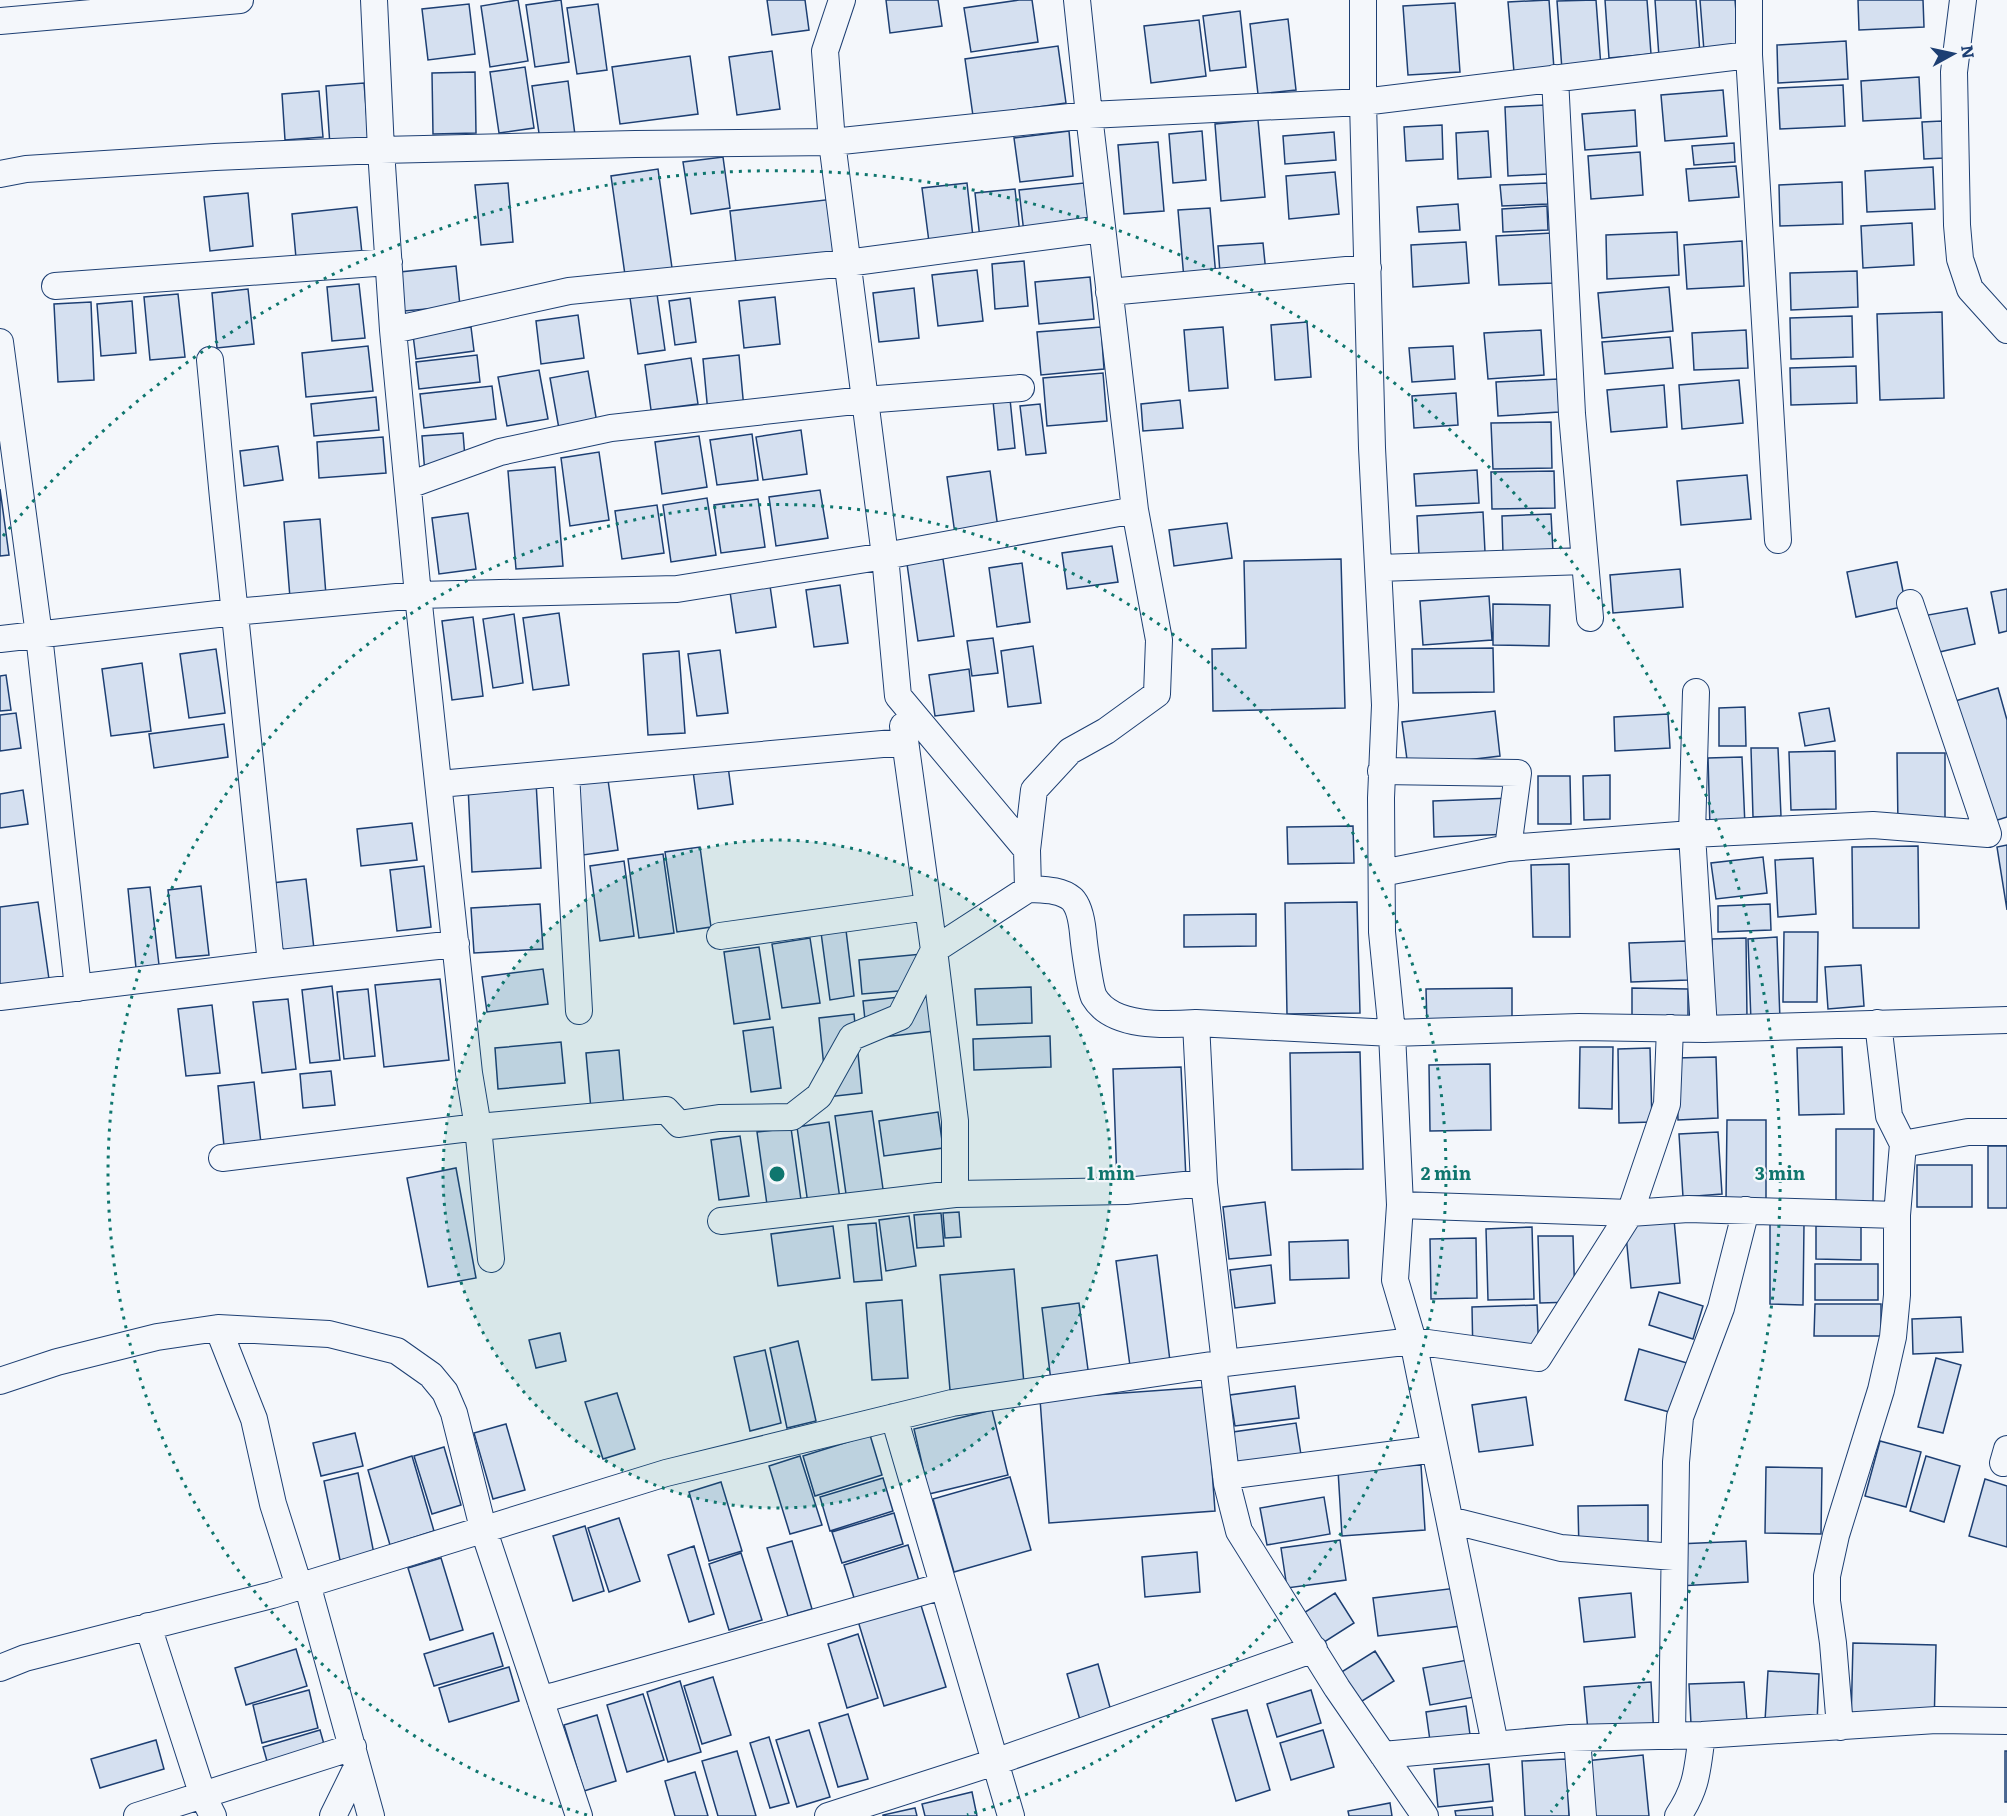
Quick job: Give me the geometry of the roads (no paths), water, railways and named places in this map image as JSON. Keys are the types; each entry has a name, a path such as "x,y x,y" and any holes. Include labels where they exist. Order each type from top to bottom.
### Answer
{"street":[{"path":"0,21 240,0"},
{"path":"374,0 393,330 418,595 491,1258"},
{"path":"842,0 825,51 832,142 885,556 898,696 934,950 954,1121 956,1194"},
{"path":"1028,889 1027,850 1034,790 1070,751 1106,731 1157,694 1159,640 1135,510 1077,0"},
{"path":"1363,0 1372,448 1385,705 1381,771 1382,932 1392,1033 1400,1205 1395,1280 1413,1341 1495,1744"},
{"path":"1749,0 1749,55 1778,540"},
{"path":"1963,0 1954,72 1957,225 1960,259 1970,290 2007,330"},
{"path":"0,174 26,169 214,157 381,150 832,142 1089,115 1364,102 1749,55"},
{"path":"1556,78 1572,414 1590,618"},
{"path":"393,330 569,291 847,263 1102,229"},
{"path":"55,286 388,262"},
{"path":"1109,292 1368,268"},
{"path":"0,349 39,635 78,988"},
{"path":"210,360 271,963"},
{"path":"409,485 500,452 611,428 864,400 1021,388"},
{"path":"0,639 234,612 418,595 677,589 885,556 1135,510"},
{"path":"1378,568 1585,561"},
{"path":"1382,873 1508,848 1692,834 1873,825 1998,832 1910,603"},
{"path":"1696,692 1692,834 1704,1029"},
{"path":"898,696 1027,850"},
{"path":"439,784 905,742"},
{"path":"1381,771 1518,774 1508,848"},
{"path":"566,773 579,1011"},
{"path":"222,1158 478,1127 666,1110 679,1124 719,1118 792,1117 819,1096 852,1037 900,1017 934,950 1028,889 1060,892 1073,900 1082,923 1100,1003 1111,1013 1135,1022 1392,1033 1580,1027 1704,1029 2007,1020"},
{"path":"720,936 928,907"},
{"path":"0,998 271,963 456,944"},
{"path":"1196,1023 1204,1183 1226,1476 1239,1531 1383,1755 1425,1816"},
{"path":"1840,1727 1827,1600 1827,1576 1836,1535 1881,1390 1893,1337 1896,1295 1897,1215 1903,1144 1889,1116 1878,1023"},
{"path":"0,1668 25,1658 303,1585 666,1473 952,1402 1219,1364 1413,1341 1538,1358 1630,1213 1667,1104 1670,1028"},
{"path":"1903,1144 1968,1131 2007,1132"},
{"path":"722,1221 956,1194 1126,1191 1204,1183"},
{"path":"1400,1205 1630,1213 1688,1209 1897,1215"},
{"path":"1672,1736 1676,1462 1680,1417 1721,1308 1746,1210"},
{"path":"0,1381 57,1362 157,1337 218,1328 329,1334 397,1351 430,1375 445,1392 454,1413 483,1528 579,1816"},
{"path":"218,1328 254,1419 273,1504 303,1585 371,1816"},
{"path":"894,1417 1011,1816"},
{"path":"1226,1476 1435,1449"},
{"path":"1450,1520 1561,1548 1674,1557"},
{"path":"540,1699 943,1586"},
{"path":"148,1626 208,1806"},
{"path":"828,1816 996,1761 1314,1649"},
{"path":"1383,1755 1577,1738 1702,1735 1936,1720 2007,1721"},
{"path":"1678,1816 1690,1798 1695,1785 1702,1735"},
{"path":"1577,1738 1583,1816"},
{"path":"137,1816 208,1806 355,1757"},
{"path":"333,1816 355,1757"}]}
